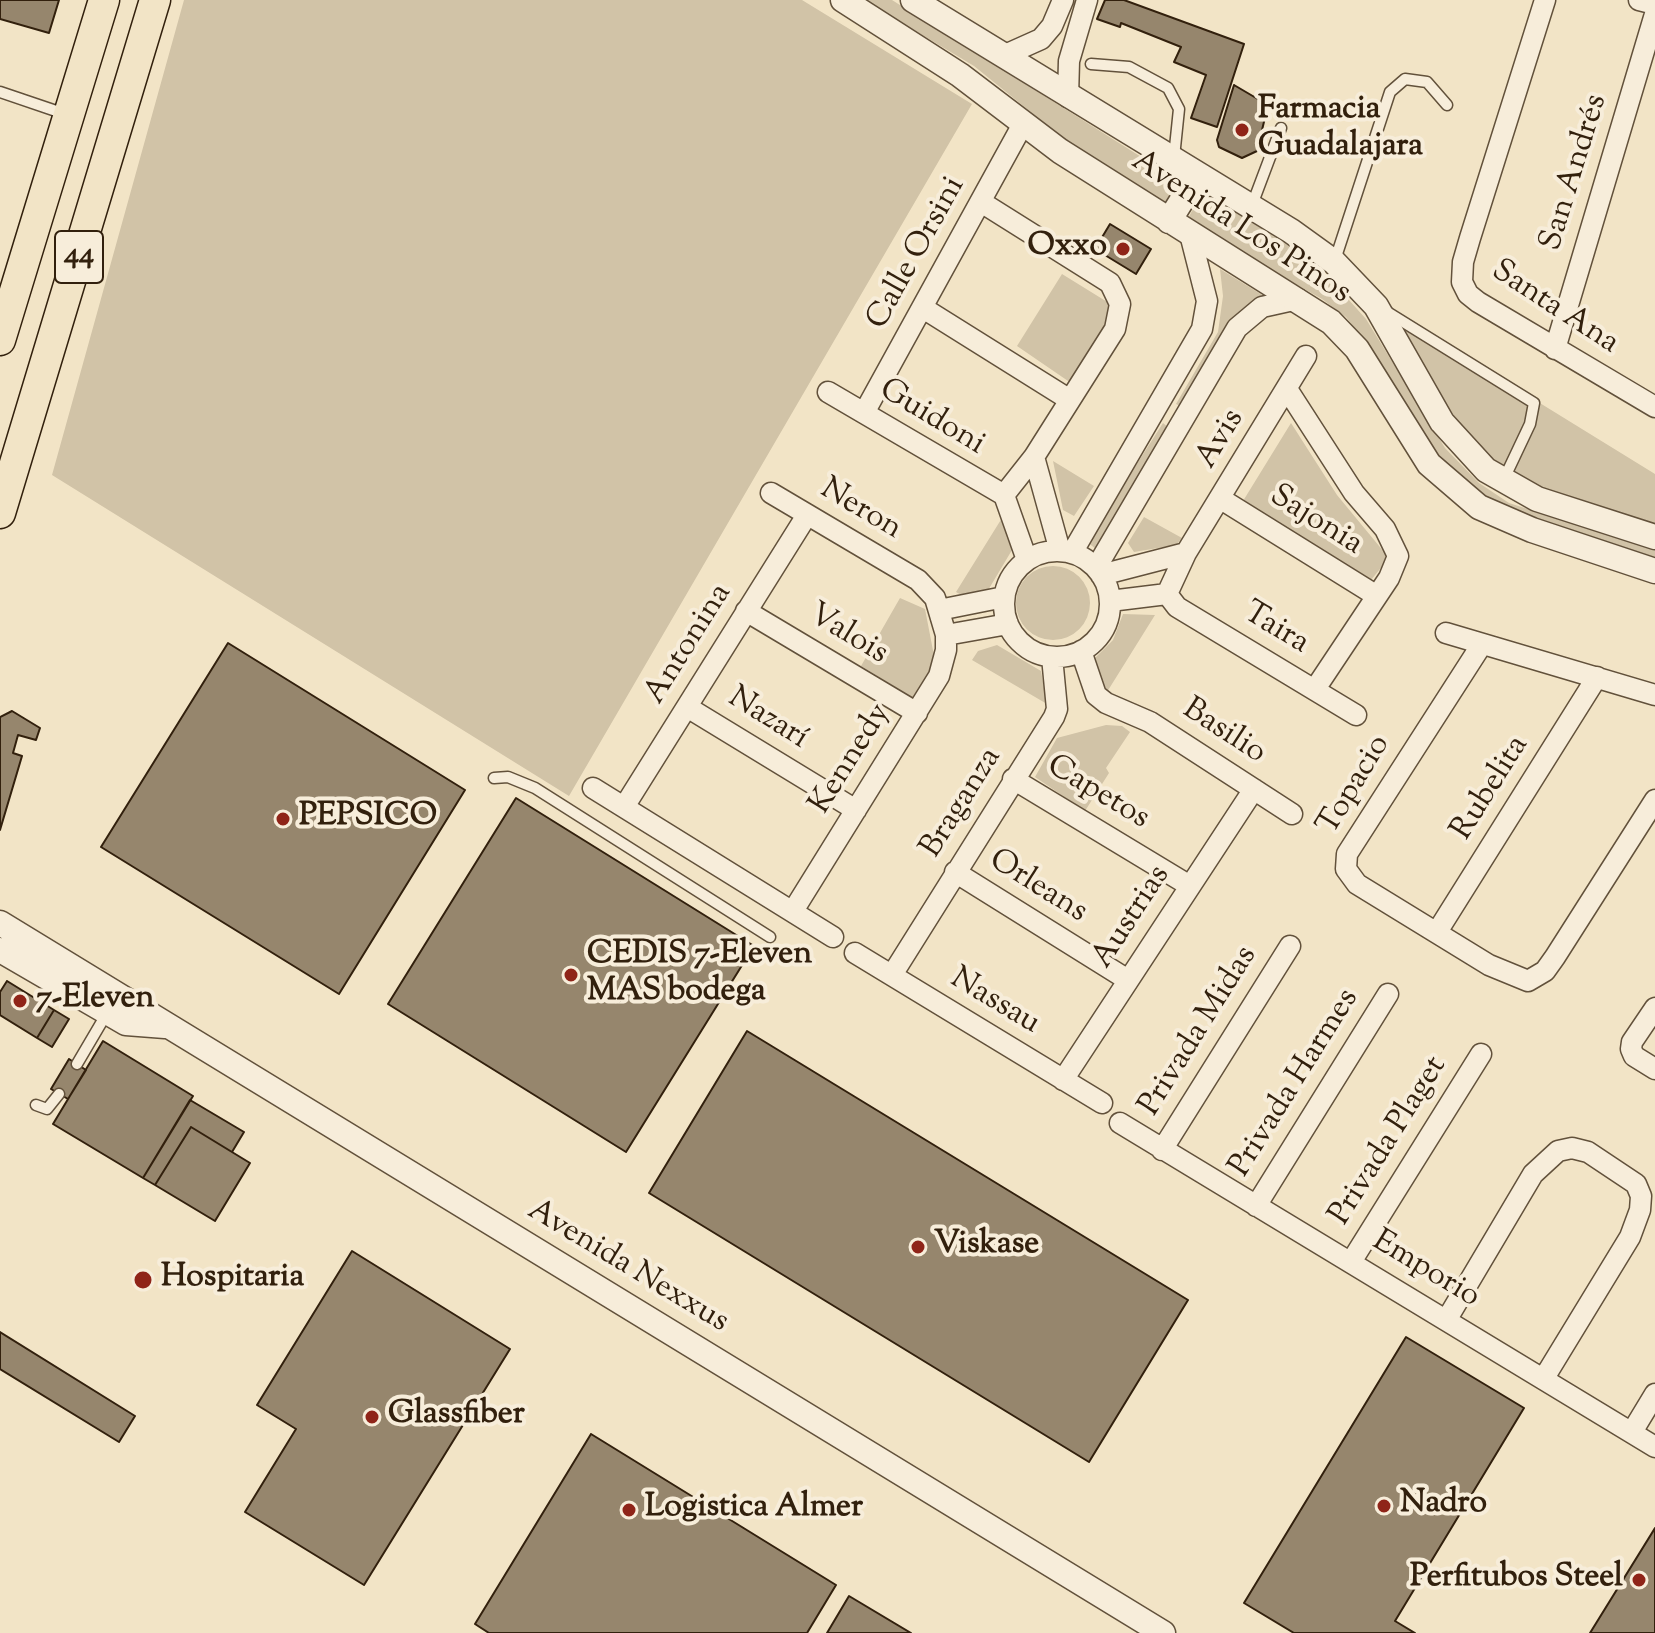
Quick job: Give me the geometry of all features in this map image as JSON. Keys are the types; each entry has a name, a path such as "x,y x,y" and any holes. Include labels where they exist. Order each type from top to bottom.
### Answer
{"main road":[{"name":"44","path":"0,340 104,0"},
{"name":"44","path":"0,513 155,0"}],"street":[{"name":"Avenida Los Pinos","path":"843,0 960,75 1023,124 1179,228 1298,299 1348,338 1426,460 1467,498 1490,513 1532,530 1655,571"},
{"name":"Avenida Los Pinos","path":"913,0 1334,262 1376,306 1442,422 1470,456 1503,481 1537,499 1655,537"},
{"path":"1003,56 1041,39 1052,26 1063,0"},
{"path":"1068,97 1069,61 1087,0"},
{"name":"Santa Ana","path":"1545,0 1461,273 1468,294 1555,349 1655,405"},
{"path":"1639,0 1655,4"},
{"name":"San Andrés","path":"1555,349 1655,14"},
{"name":"Calle Orsini","path":"864,413 1023,124"},
{"path":"1066,552 1161,403 1197,341 1206,317 1205,284 1179,228 1197,176"},
{"path":"981,202 1093,271 1117,294 1119,317 1115,329 1034,457 1004,495 1027,560"},
{"path":"1099,572 1183,416 1248,316 1262,307 1298,299"},
{"path":"923,308 1070,400"},
{"name":"Avis","path":"1167,594 1186,553 1306,356"},
{"path":"1287,389 1354,493 1395,544 1397,565 1315,689"},
{"name":"Guidoni","path":"828,392 1004,495"},
{"path":"1161,403 1183,416"},
{"path":"1034,457 1066,552"},
{"name":"Neron","path":"771,493 918,580"},
{"name":"Sajonia","path":"1221,499 1377,596"},
{"name":"Antonina","path":"624,807 807,515"},
{"path":"1066,552 1099,572 1110,601 1102,630 1081,651 1052,657 1034,652 1018,640 1008,624 1004,597 1016,570 1027,560 1043,553 1066,552"},
{"path":"1099,572 1186,553"},
{"name":"Kennedy","path":"793,911 939,676 946,650 946,635 935,598 918,580"},
{"path":"1110,601 1167,594"},
{"name":"Taira","path":"1167,594 1177,607 1356,715"},
{"path":"939,610 1004,597"},
{"name":"Valois","path":"746,611 917,713"},
{"path":"946,635 1008,624"},
{"path":"1446,633 1655,695"},
{"name":"Topacio","path":"1482,644 1351,846 1345,862 1349,876 1357,884 1517,980 1536,978 1555,957 1655,800"},
{"name":"Basilio","path":"1081,651 1096,695 1150,722 1292,814"},
{"name":"Braganza","path":"892,975 1057,709 1052,657"},
{"name":"Rubelita","path":"1437,932 1597,677"},
{"name":"Nazarí","path":"687,707 856,810"},
{"name":"Capetos","path":"1013,779 1190,886"},
{"path":"593,788 833,937"},
{"name":"Austrias","path":"1063,1080 1254,789"},
{"name":"Orleans","path":"955,872 1128,980"},
{"path":"0,907 58,958"},
{"path":"0,923 58,958"},
{"name":"Privada Midas","path":"1162,1150 1290,946"},
{"path":"0,950 113,1003"},
{"name":"Nassau","path":"855,953 1102,1103"},
{"name":"Avenida Nexxus","path":"58,958 113,1003 172,1027 1163,1633"},
{"name":"Privada Harmes","path":"1256,1206 1388,994"},
{"path":"1655,1008 1632,1042 1634,1056 1655,1069"},
{"name":"Privada Plaget","path":"1351,1262 1481,1054"},
{"name":"Emporio","path":"1120,1123 1655,1447"},
{"path":"1447,1319 1533,1174 1558,1151 1572,1148 1588,1152 1636,1184 1641,1196 1640,1210 1630,1237 1544,1378"},
{"path":"1632,1432 1655,1394"}],"lane":[{"path":"1091,64 1129,67 1168,88 1179,109 1174,162"},
{"path":"1334,262 1390,92 1405,79 1427,82 1447,105"},
{"path":"0,92 67,115"},
{"path":"1251,208 1281,128"},
{"path":"1376,306 1534,403 1530,424 1503,481"},
{"path":"494,778 508,777 535,788 770,937"},
{"path":"77,1064 113,1003"},
{"path":"36,1105 47,1109 59,1094"}],"shaded area":[{"path":"184,0 802,0 972,104 569,796 52,475"},
{"path":"864,0 892,0 1181,182 1166,208 1090,160 974,66"},
{"path":"1203,191 1298,252 1340,290 1366,319 1445,448 1479,483 1509,503 1655,550 1655,563 1499,511 1437,456 1372,350 1346,317 1322,299 1186,222"},
{"path":"1220,269 1272,301 1252,307 1184,408 1176,404 1218,332 1223,296"},
{"path":"1062,274 1117,308 1071,383 1017,346"},
{"path":"1397,315 1655,474 1655,526 1528,485 1488,457 1430,381 1399,327"},
{"path":"1163,423 1170,429 1096,549 1087,542"},
{"path":"1291,423 1337,495 1389,558 1371,580 1243,501"},
{"path":"1053,461 1094,486 1074,516 1063,510"},
{"path":"1144,517 1182,538 1176,545 1134,552 1128,543"},
{"path":"1002,518 1012,550 987,592 965,597 956,592"},
{"path":"1060,566 1080,576 1088,589 1088,617 1080,630 1067,638 1046,640 1026,630 1018,617 1016,596 1026,576 1039,568"},
{"path":"900,598 925,609 936,666 915,699 861,666"},
{"path":"1123,614 1155,615 1107,692 1094,659 1113,640"},
{"path":"997,645 1041,671 1047,704 972,660 978,651"},
{"path":"1106,725 1122,726 1130,732 1106,768 1109,773 1085,811 1035,777 1057,738"}],"building":[{"path":"0,0 59,0 49,33 0,19"},
{"path":"1105,0 1124,0 1244,44 1217,127 1191,118 1206,75 1174,62 1181,47 1121,23 1120,27 1097,19"},
{"name":"Farmacia Guadalajara","path":"1234,85 1268,105 1257,151 1242,158 1219,147 1217,140"},
{"name":"Oxxo","path":"1110,224 1151,249 1136,274 1095,249"},
{"name":"PEPSICO","path":"228,643 465,790 339,994 101,847"},
{"path":"12,711 40,728 36,740 18,735 13,753 22,756 0,830 0,717"},
{"name":"CEDIS 7-Eleven MAS bodega","path":"516,798 754,946 626,1152 388,1004"},
{"name":"7-Eleven","path":"7,981 54,1010 37,1038 0,1015 0,992"},
{"path":"54,1010 69,1019 52,1047 37,1038"},
{"name":"Viskase","path":"747,1031 1188,1300 1089,1462 649,1193"},
{"path":"103,1041 193,1096 143,1178 53,1124"},
{"path":"69,1059 86,1070 68,1099 51,1089"},
{"path":"190,1100 244,1132 232,1152 191,1127 155,1185 143,1178"},
{"path":"191,1127 250,1163 215,1221 155,1185"},
{"name":"Glassfiber","path":"352,1251 510,1349 364,1585 245,1512 296,1429 257,1405"},
{"path":"0,1332 135,1416 119,1442 0,1369"},
{"name":"Nadro","path":"1406,1337 1524,1408 1395,1621 1415,1633 1294,1633 1244,1603"},
{"name":"Logistica Almer","path":"591,1434 836,1585 807,1633 489,1633 475,1624"},
{"name":"Perfitubos Steel","path":"1655,1528 1655,1633 1590,1633"},
{"path":"849,1596 911,1633 827,1633"}],"place":[{"name":"Farmacia Guadalajara","path":"1242,130"},
{"name":"Oxxo","path":"1123,249"},
{"name":"PEPSICO","path":"283,819"},
{"name":"CEDIS 7-Eleven MAS bodega","path":"571,975"},
{"name":"7-Eleven","path":"20,1001"},
{"name":"Viskase","path":"918,1247"},
{"name":"Hospitaria","path":"143,1280"},
{"name":"Glassfiber","path":"372,1417"},
{"name":"Nadro","path":"1384,1506"},
{"name":"Logistica Almer","path":"629,1510"},
{"name":"Perfitubos Steel","path":"1639,1580"}]}
